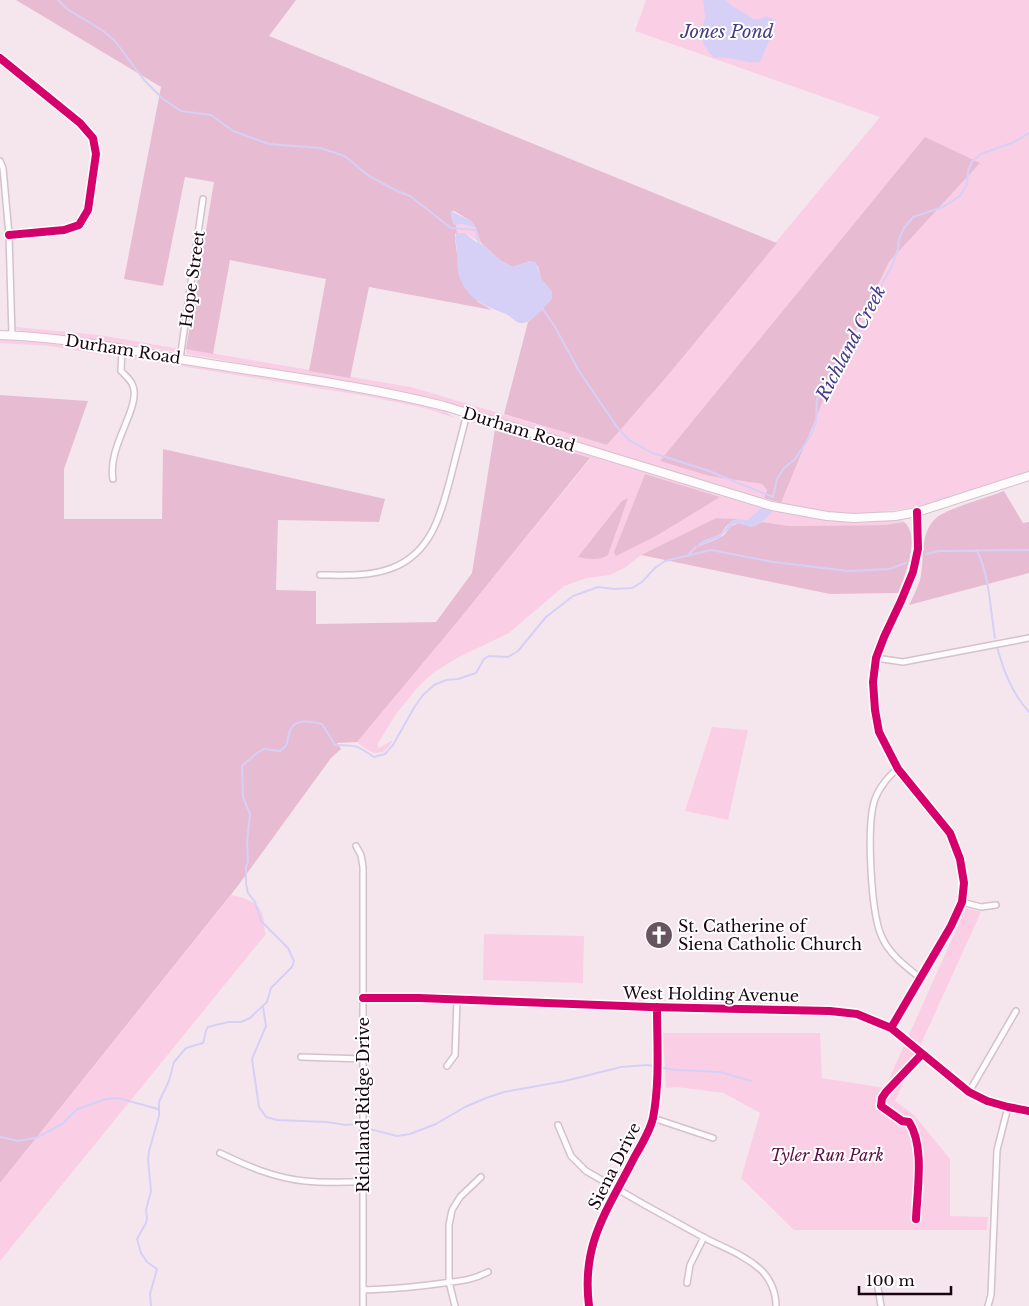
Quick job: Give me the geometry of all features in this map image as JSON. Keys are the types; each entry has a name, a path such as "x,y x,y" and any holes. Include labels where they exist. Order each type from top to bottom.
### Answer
{"main road":[{"name":"Durham Road","path":"0,335 59,339 122,348 398,395 467,413 772,506 801,513 854,518 877,518 917,512 1029,476"}],"street":[{"path":"0,58 80,123 93,138 96,154 88,210 79,225 64,230 9,235"},
{"path":"0,161 3,168 9,235 12,336"},
{"name":"Hope Street","path":"180,359 203,199"},
{"path":"113,479 112,462 135,393 132,383 121,371 122,348"},
{"path":"320,575 362,574 392,568 407,560 422,548 438,522 467,413"},
{"path":"891,1028 919,977 951,926 962,902 964,883 960,858 950,833 898,769 879,732 875,710 873,682 876,658 913,572 918,549 917,512"},
{"path":"876,658 903,662 1029,638"},
{"path":"898,769 892,773 875,799 872,818 873,906 881,936 889,950 919,977"},
{"name":"Richland Ridge Drive","path":"356,846 361,855 364,868 362,998 363,1306"},
{"path":"962,902 981,907 996,905"},
{"name":"West Holding Avenue","path":"362,998 830,1010 857,1014 891,1028 969,1092 987,1101 1029,1111"},
{"path":"447,1066 455,1055 457,1000"},
{"name":"Siena Drive","path":"589,1306 587,1276 590,1253 604,1213 618,1190 653,1118 657,1075 658,1007"},
{"path":"969,1092 1016,1011"},
{"path":"301,1057 363,1059"},
{"path":"988,1306 991,1295 997,1150 1008,1107"},
{"path":"653,1118 713,1138"},
{"path":"558,1125 570,1156 580,1166 618,1190 746,1258 762,1270 772,1285 776,1296 776,1306"},
{"path":"220,1153 246,1166 281,1177 305,1181 363,1182"},
{"path":"455,1306 449,1282 449,1225 452,1210 460,1197 482,1177"},
{"path":"686,1283 690,1265 704,1237"},
{"path":"363,1290 415,1287 476,1278 488,1272"},
{"path":"878,1288 881,1306"}],"green space":[{"path":"646,0 1029,0 1029,472 942,500 876,513 835,514 781,503 830,384 889,262 979,163 661,461 709,476 762,484 767,490 764,498 429,398 394,390 187,354 186,349 411,387 607,445 880,117 635,31"},
{"path":"462,224 476,228 481,243 465,233 457,233 456,225"},
{"path":"16,327 99,335 180,349 177,352 24,332 16,329"},
{"path":"0,338 75,345 112,352 111,356 49,346 0,343"},
{"path":"131,355 270,376 394,398 444,410 455,418 424,408 366,396 131,358"},
{"path":"481,421 788,513 845,521 902,520 904,522 885,525 788,526 762,522 773,511 762,508 748,520 716,518 641,555 626,567 610,575 587,578 564,586 509,633 457,658 433,673 418,687 396,714 377,745 379,748 393,740 389,746 380,753 372,752 357,742 590,459 471,422","holes":["645,474 719,497 658,535 614,553"]},
{"path":"712,727 748,730 728,820 685,811"},
{"path":"231,895 254,903 260,909 266,934 0,1261 0,1183"},
{"name":"Tyler Run Park","path":"966,908 981,912 895,1101 914,1115 950,1159 950,1216 988,1217 987,1230 794,1230 741,1178 760,1113 724,1093 677,1087 666,1088 663,1033 820,1033 822,1078 885,1088"},
{"path":"484,934 584,936 583,983 483,980"}],"shaded area":[{"path":"16,0 296,0 269,36 777,243 668,375 607,445 504,414 528,322 543,309 552,292 541,279 538,266 530,261 513,267 501,261 481,243 476,228 471,221 454,211 452,211 453,223 456,225 457,233 455,234 455,239 460,274 478,302 492,310 369,287 350,378 309,371 326,279 230,260 213,354 186,349 214,182 185,177 163,286 124,279 161,87"},
{"path":"925,137 980,163 889,262 830,384 781,503 764,498 767,490 762,484 709,476 660,461"},
{"path":"0,395 88,401 64,469 64,519 162,519 163,449 385,499 379,522 278,520 276,590 316,591 316,624 436,622 472,573 495,429 590,458 357,742 337,743 341,749 331,758 237,887 0,1183"},
{"path":"645,474 720,497 658,535 616,556 614,552"},
{"path":"1004,491 1023,523 1029,522 1029,573 909,605 920,580 927,531 936,518 968,503"},
{"path":"628,498 608,555 597,559 578,557 622,501"},
{"path":"716,518 738,519 732,521 721,534 697,547 724,535 730,527 738,523 754,526 762,522 789,526 885,525 904,522 909,528 911,536 910,556 898,593 830,594 641,555"}],"water":[{"name":"Jones Pond","path":"703,0 726,0 732,6 754,19 766,16 775,20 773,32 760,62 720,57 714,58 703,43 702,28 705,17"},
{"path":"451,211 471,221 476,228 453,223"},
{"path":"456,233 465,233 483,245 501,261 513,267 530,261 536,262 541,279 552,292 552,299 535,317 523,323 480,303 465,288 459,276"},
{"path":"761,508 773,511 762,522 750,527 738,523 734,524 719,538 695,548 702,541 721,534 731,521 738,519 748,520"}],"waterway":[{"path":"58,0 67,9 102,30 115,41 144,80 163,99 181,111 211,115 233,131 269,144 320,148 346,157 369,176 410,196 451,228 476,230 479,244"},
{"name":"Richland Creek","path":"542,308 555,327 579,371 617,427 629,440 650,452 709,471 773,497 777,479 784,468 795,459 811,435 816,422 817,399 829,377 844,362 857,338 878,291 892,266 904,228 913,217 943,207 960,196 967,184 968,171 972,162 981,154 1014,142 1029,133"},
{"name":"Richland Creek","path":"689,554 696,547"},
{"name":"Richland Creek","path":"151,1306 150,1294 157,1269 147,1262 141,1253 137,1239 147,1218 146,1210 151,1191 148,1160 159,1116 159,1102 169,1081 174,1062 186,1048 203,1043 208,1027 228,1022 241,1022 250,1018 267,1002 271,988 292,967 294,961 288,948 261,921 255,902 248,893 246,868 250,814 243,797 242,766 264,749 280,751 286,746 292,727 300,722 322,724 335,745 356,746 374,757 385,754 393,745 415,706 434,685 446,680 458,679 476,673 484,659 489,656 508,657 518,651 546,617 573,596 598,587 614,589 632,588 642,582 656,567 665,561 711,550 773,562 848,571 889,569 906,563"},
{"path":"977,550 985,571 995,638"},
{"path":"926,554 939,551 1029,550"},
{"path":"997,647 1009,682 1029,712"},
{"path":"263,1007 266,1026 252,1059 259,1107 266,1117 277,1120 327,1122 346,1125 359,1124 361,1126"},
{"path":"365,1128 397,1136 410,1134 436,1124 465,1107 504,1092 565,1081 621,1067 647,1065 676,1070 720,1072 751,1081"},
{"path":"0,1137 18,1141 36,1138 62,1124 77,1109 106,1099 118,1098 158,1109"}],"cycle path":[{"path":"0,58 80,123 93,138 96,154 88,210 79,225 64,230 9,235"},
{"path":"891,1028 951,926 962,902 964,883 960,859 950,833 898,769 879,732 875,710 873,682 876,658 913,572 918,549 917,512"},
{"path":"363,998 419,998 650,1007 830,1011 857,1014 891,1028 969,1092 987,1101 1029,1111"},
{"path":"589,1306 589,1263 599,1227 606,1210 646,1137 653,1118 657,1077 657,1007"},
{"path":"916,1219 919,1156 914,1132 909,1122 902,1121 881,1106 882,1098 886,1092 922,1054"}],"place":[{"name":"St. Catherine of Siena Catholic Church","path":"659,935"}]}
